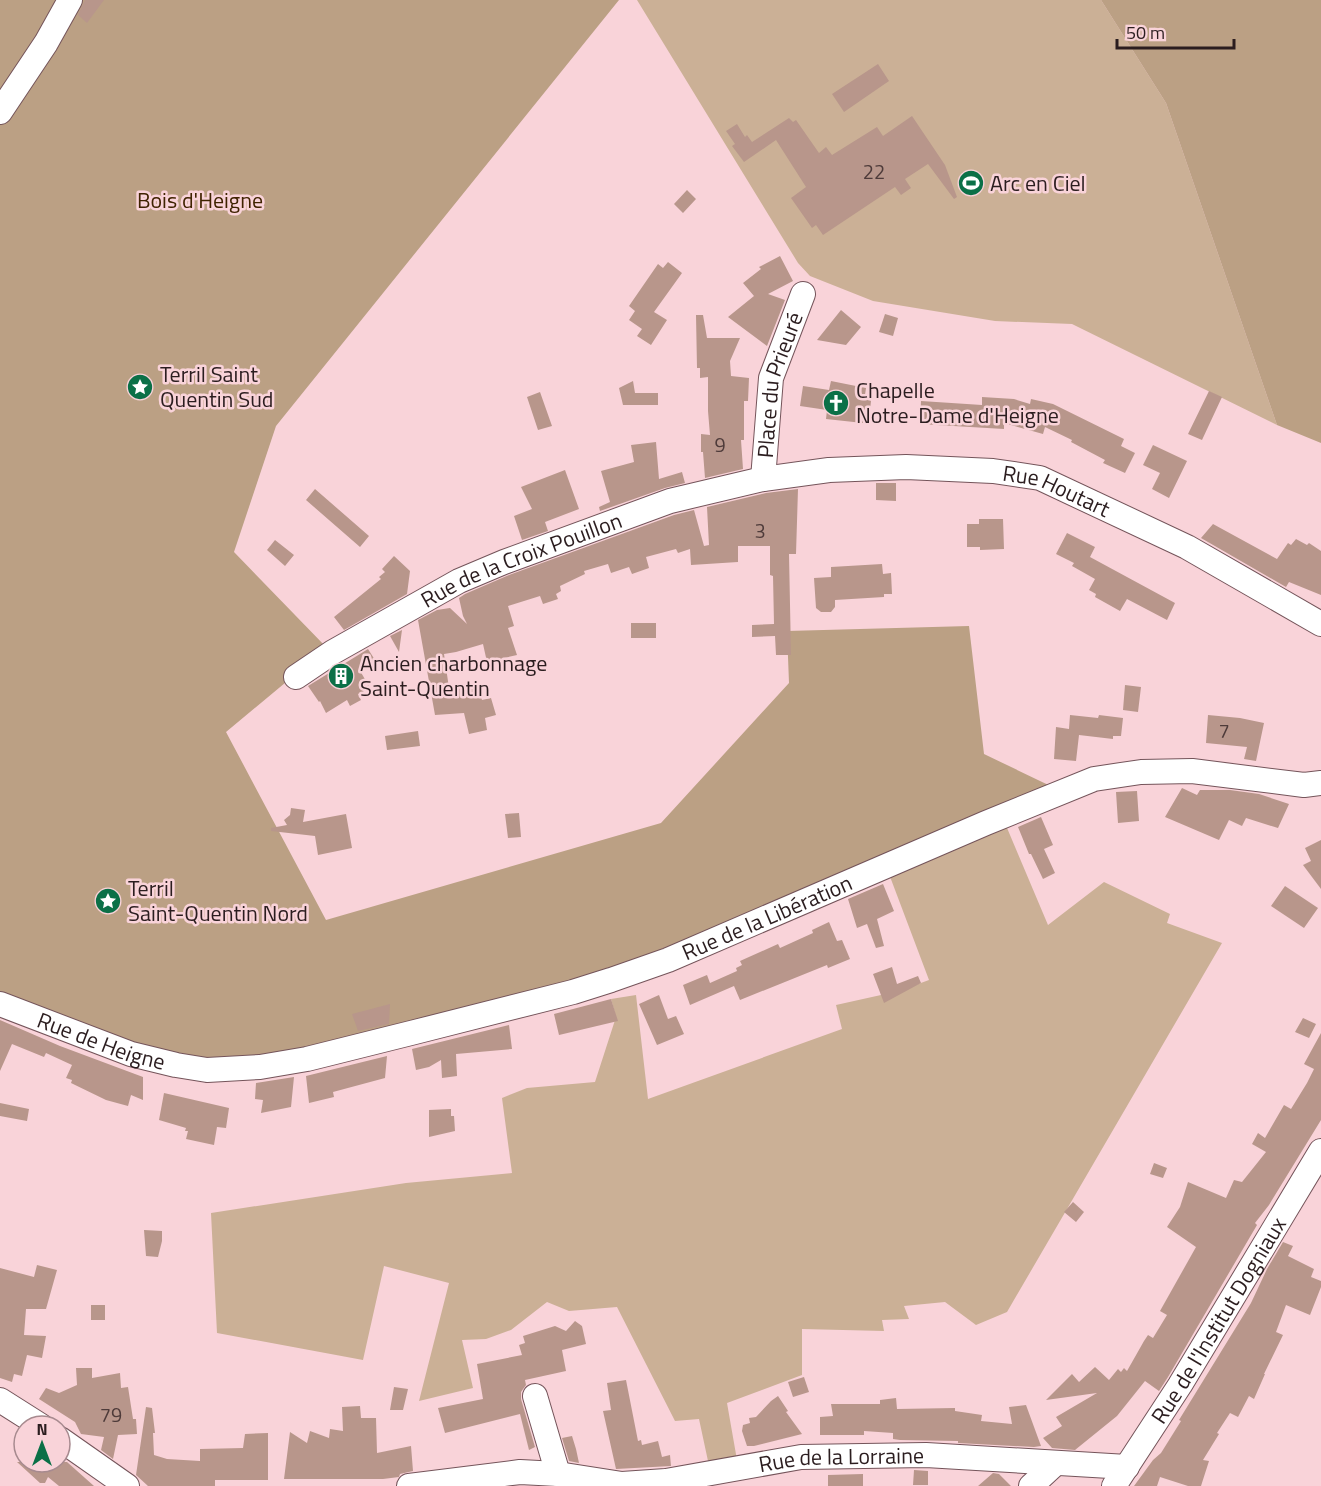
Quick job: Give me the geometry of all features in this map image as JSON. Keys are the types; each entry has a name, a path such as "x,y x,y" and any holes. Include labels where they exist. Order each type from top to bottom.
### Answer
{"street":[{"path":"0,112 46,43 70,0"},
{"name":"Place du Prieuré","path":"764,479 771,378 803,294"},
{"name":"Rue Houtart","path":"764,479 829,470 906,467 993,471 1040,478 1187,547 1321,624"},
{"name":"Rue de la Croix Pouillon","path":"296,677 333,652 459,581 504,562 670,501 764,479"},
{"name":"Rue de la Libération","path":"207,1070 260,1067 307,1059 551,998 611,980 668,960 1094,779 1140,772 1192,771 1304,785 1321,783"},
{"name":"Rue de Heigne","path":"0,1004 131,1054 207,1070"},
{"name":"Rue de l'Institut Dogniaux","path":"1120,1476 1180,1385 1321,1152"},
{"path":"536,1396 558,1474"},
{"path":"0,1400 24,1414"},
{"path":"72,1447 127,1486"},
{"name":"Rue de la Lorraine","path":"409,1486 520,1472 558,1474 622,1484 667,1484 801,1457 926,1455 1056,1463 1120,1476"},
{"path":"1031,1486 1056,1463"}],"shaded area":[{"name":"Arc en Ciel","path":"637,0 1101,0 1166,103 1277,425 1072,324 995,321 873,301 810,276 798,263"},
{"path":"1002,816 1048,925 1104,882 1170,914 1167,923 1222,943 1007,1312 976,1325 945,1302 904,1306 909,1319 882,1320 884,1331 802,1329 802,1375 727,1403 737,1460 708,1461 699,1419 675,1421 617,1307 569,1311 547,1302 511,1330 486,1339 462,1340 473,1388 419,1401 449,1283 384,1266 363,1360 217,1333 211,1213 406,1183 512,1173 502,1098 527,1088 595,1082 616,1017 611,999 636,995 648,1099 842,1029 836,1005 899,991 929,980 886,866"}],"green space":[{"name":"Bois d'Heigne","path":"0,0 619,0 276,426 234,552 327,648 226,732 326,920 661,823 789,683 787,631 969,626 984,754 1063,792 668,960 213,1069 0,1004"},
{"path":"1101,0 1321,0 1321,443 1277,425 1166,103"}],"building":[{"path":"85,0 104,0 87,23 78,15"},
{"path":"878,64 889,81 844,112 832,94"},
{"path":"912,116 945,165 957,197 954,199 928,164 905,179 911,188 901,195 895,187 823,235 816,225 812,228 791,198 806,187 776,140 744,162 732,146 735,144 726,131 737,124 745,137 747,135 752,142 789,118 793,122 796,120 819,153 826,147 832,155 877,127 883,136"},
{"path":"687,190 696,199 683,213 674,204"},
{"path":"780,256 793,281 768,294 785,300 767,346 728,317 754,296 743,283 761,269 759,267"},
{"path":"668,262 682,273 654,312 667,320 651,345 637,336 642,329 629,320 635,311 629,306 658,264 663,268"},
{"path":"841,310 861,327 846,345 817,340"},
{"path":"885,314 898,318 893,336 879,332"},
{"path":"696,315 703,315 707,338 740,338 730,361 731,376 749,378 748,401 744,401 744,440 741,440 743,469 705,478 701,434 710,435 708,377 700,378 700,368 697,368"},
{"path":"633,381 635,393 658,393 658,405 623,405 619,388"},
{"name":"Chapelle Notre-Dame d'Heigne","path":"831,381 866,388 865,395 871,401 870,410 864,415 863,423 826,419 827,410 800,406 803,386 829,390"},
{"path":"1209,391 1222,397 1202,440 1188,434"},
{"path":"540,392 552,426 538,430 527,397"},
{"path":"982,397 1014,399 1030,404 1031,399 1053,404 1124,439 1121,446 1135,453 1125,473 1103,463 1105,460 1045,427 1043,434 1004,423 1004,429 920,424 921,401 982,405"},
{"path":"656,442 659,479 682,472 685,483 600,511 599,507 610,502 601,471 634,462 631,445"},
{"path":"1153,445 1187,461 1169,498 1152,489 1160,473 1143,465"},
{"path":"565,470 579,509 545,522 548,531 522,540 514,516 532,509 521,487"},
{"path":"876,483 896,483 896,501 876,500"},
{"path":"315,489 369,536 360,547 306,500"},
{"path":"798,489 796,554 789,554 791,655 776,655 775,636 752,637 752,625 774,624 770,546 738,546 738,562 691,565 690,549 678,553 676,549 646,557 649,568 632,574 629,567 611,573 608,564 584,571 585,574 560,586 561,591 556,594 558,599 543,604 540,596 508,606 514,626 508,628 517,655 487,662 483,644 444,654 449,688 477,684 482,700 491,698 496,715 485,718 487,730 469,734 464,713 435,715 418,620 437,610 450,608 467,624 459,598 465,594 509,575 674,515 694,510 704,546 709,545 707,507 766,493"},
{"path":"979,519 1003,519 1004,549 980,550 980,547 967,547 967,524 979,524"},
{"path":"1213,524 1277,559 1288,543 1291,545 1296,539 1307,545 1309,543 1321,551 1321,595 1289,582 1286,587 1201,538"},
{"path":"1067,533 1095,547 1090,557 1175,603 1167,620 1127,599 1120,611 1095,597 1096,594 1089,590 1095,579 1072,566 1074,563 1056,554"},
{"path":"275,540 294,555 285,566 267,550"},
{"path":"394,556 410,571 407,594 344,630 334,617 381,579 379,577 385,572 382,569"},
{"path":"882,564 883,574 891,573 892,594 884,594 884,597 835,600 835,607 831,612 821,612 816,608 814,578 831,577 831,567"},
{"path":"631,623 656,623 656,638 631,638"},
{"path":"402,630 399,652 390,636"},
{"path":"368,649 375,660 359,669 370,688 358,694 361,700 350,706 347,700 326,713 308,686"},
{"path":"1125,685 1141,687 1138,712 1123,710"},
{"path":"1070,715 1123,718 1121,736 1113,736 1113,739 1079,735 1076,761 1054,759 1056,727 1069,729"},
{"path":"1208,715 1264,723 1256,761 1244,759 1247,747 1206,743"},
{"path":"418,731 420,746 387,750 385,736"},
{"path":"1182,788 1197,795 1200,790 1230,790 1259,794 1289,804 1278,828 1246,818 1242,826 1229,820 1219,840 1165,817"},
{"path":"1137,791 1139,821 1118,823 1116,792"},
{"path":"291,808 305,810 303,822 346,814 352,848 318,855 315,836 271,831 271,828 287,825 284,820 290,815"},
{"path":"519,813 521,837 508,838 505,814"},
{"path":"1041,817 1053,845 1044,849 1055,873 1043,879 1018,827"},
{"path":"1321,840 1321,889 1303,865 1311,861 1305,848"},
{"path":"883,884 894,911 877,919 884,946 876,948 867,924 857,928 848,899"},
{"path":"1285,886 1318,908 1304,928 1271,906"},
{"path":"829,922 837,941 842,940 850,959 828,968 827,965 740,1000 734,986 690,1005 683,985 707,975 710,983 737,971 736,968 742,965 740,961 778,944 780,948 813,933 812,930"},
{"path":"892,967 897,984 918,976 921,983 884,1003 873,974"},
{"path":"659,995 668,1019 676,1016 684,1034 657,1045 639,1004"},
{"path":"611,999 618,1021 559,1035 554,1014"},
{"path":"390,1004 389,1024 358,1031 352,1014"},
{"path":"1303,1018 1316,1024 1309,1038 1295,1032"},
{"path":"0,1020 60,1046 143,1077 143,1100 131,1095 128,1106 106,1100 71,1083 72,1080 66,1078 72,1065 46,1053 44,1057 12,1044 0,1071"},
{"path":"509,1025 512,1049 456,1054 457,1076 442,1078 441,1060 429,1067 416,1070 412,1049"},
{"path":"1321,1033 1321,1120 1269,1205 1255,1223 1257,1225 1159,1391 1145,1381 1117,1416 1075,1450 1052,1448 1043,1438 1062,1426 1056,1417 1097,1393 1046,1400 1072,1374 1079,1382 1095,1367 1109,1380 1118,1369 1121,1372 1124,1368 1127,1371 1148,1335 1153,1338 1167,1315 1160,1311 1196,1247 1167,1227 1180,1207 1188,1182 1226,1198 1234,1180 1242,1182 1266,1152 1252,1144 1258,1133 1265,1138 1284,1105 1291,1109 1307,1083 1314,1069 1304,1064"},
{"path":"387,1056 385,1078 333,1092 334,1097 309,1103 306,1076"},
{"path":"294,1077 291,1107 261,1113 263,1100 255,1099 256,1083"},
{"path":"164,1093 229,1108 226,1128 217,1127 214,1145 186,1139 188,1131 185,1131 186,1128 159,1120"},
{"path":"0,1103 29,1109 27,1121 0,1116"},
{"path":"451,1109 455,1131 429,1137 429,1110"},
{"path":"1154,1163 1167,1168 1163,1178 1150,1174"},
{"path":"1073,1202 1084,1212 1076,1222 1064,1212"},
{"path":"144,1230 162,1231 158,1257 146,1256"},
{"path":"1283,1242 1293,1246 1288,1256 1314,1269 1311,1277 1321,1281 1321,1287 1310,1315 1286,1305 1276,1332 1283,1335 1254,1399 1249,1396 1238,1417 1230,1413 1217,1433 1219,1434 1203,1460 1209,1461 1201,1486 1188,1486 1160,1477 1157,1486 1134,1486 1161,1453 1181,1421 1179,1420 1251,1303"},
{"path":"37,1265 57,1270 46,1309 26,1309 24,1335 46,1336 42,1358 27,1355 22,1376 14,1374 12,1382 0,1378 0,1268 34,1277"},
{"path":"91,1305 105,1305 105,1320 91,1320"},
{"path":"575,1321 582,1326 586,1344 562,1350 566,1371 525,1380 526,1385 521,1392 535,1447 529,1450 520,1414 445,1433 438,1408 483,1399 477,1364 522,1355 519,1345 525,1343 523,1336 555,1326 566,1331"},
{"path":"76,1368 92,1368 92,1378 120,1373 121,1388 128,1387 133,1419 136,1419 137,1434 118,1435 113,1459 101,1450 104,1437 81,1434 72,1420 72,1414 62,1414 39,1399 46,1388 59,1393 77,1385"},
{"path":"804,1377 809,1392 793,1397 788,1382"},
{"path":"626,1380 638,1441 641,1440 642,1445 658,1441 662,1457 670,1455 671,1466 616,1469 603,1411 611,1410 607,1383"},
{"path":"394,1387 408,1389 403,1410 390,1410"},
{"path":"778,1396 802,1434 747,1446 742,1431 743,1425 750,1423 749,1418 756,1417"},
{"path":"896,1398 897,1409 955,1408 955,1411 982,1415 981,1421 1012,1424 1009,1407 1026,1405 1041,1446 900,1440 893,1439 893,1433 864,1431 864,1435 820,1435 820,1417 833,1416 831,1404 880,1404 880,1400"},
{"path":"360,1406 361,1418 376,1418 377,1453 411,1446 413,1471 400,1474 399,1477 383,1479 284,1479 290,1432 307,1443 310,1431 329,1438 330,1429 343,1431 342,1407"},
{"path":"146,1407 152,1408 155,1433 153,1433 154,1455 167,1459 200,1461 200,1449 243,1448 245,1434 268,1433 268,1480 215,1480 215,1486 148,1486 136,1475"},
{"path":"572,1436 579,1463 569,1461 562,1438"},
{"path":"72,1466 94,1486 59,1486 48,1477 45,1483 40,1483 30,1474 72,1474"},
{"path":"914,1470 928,1471 928,1485 913,1485"},
{"path":"993,1473 999,1474 1011,1486 978,1486"},
{"path":"863,1474 863,1486 828,1486 828,1475"}],"place":[{"name":"Arc en Ciel","path":"971,183"},
{"name":"Terril Saint Quentin Sud","path":"140,387"},
{"name":"Chapelle Notre-Dame d'Heigne","path":"836,403"},
{"name":"Ancien charbonnage Saint-Quentin","path":"341,676"},
{"name":"Terril Saint-Quentin Nord","path":"108,901"}]}
